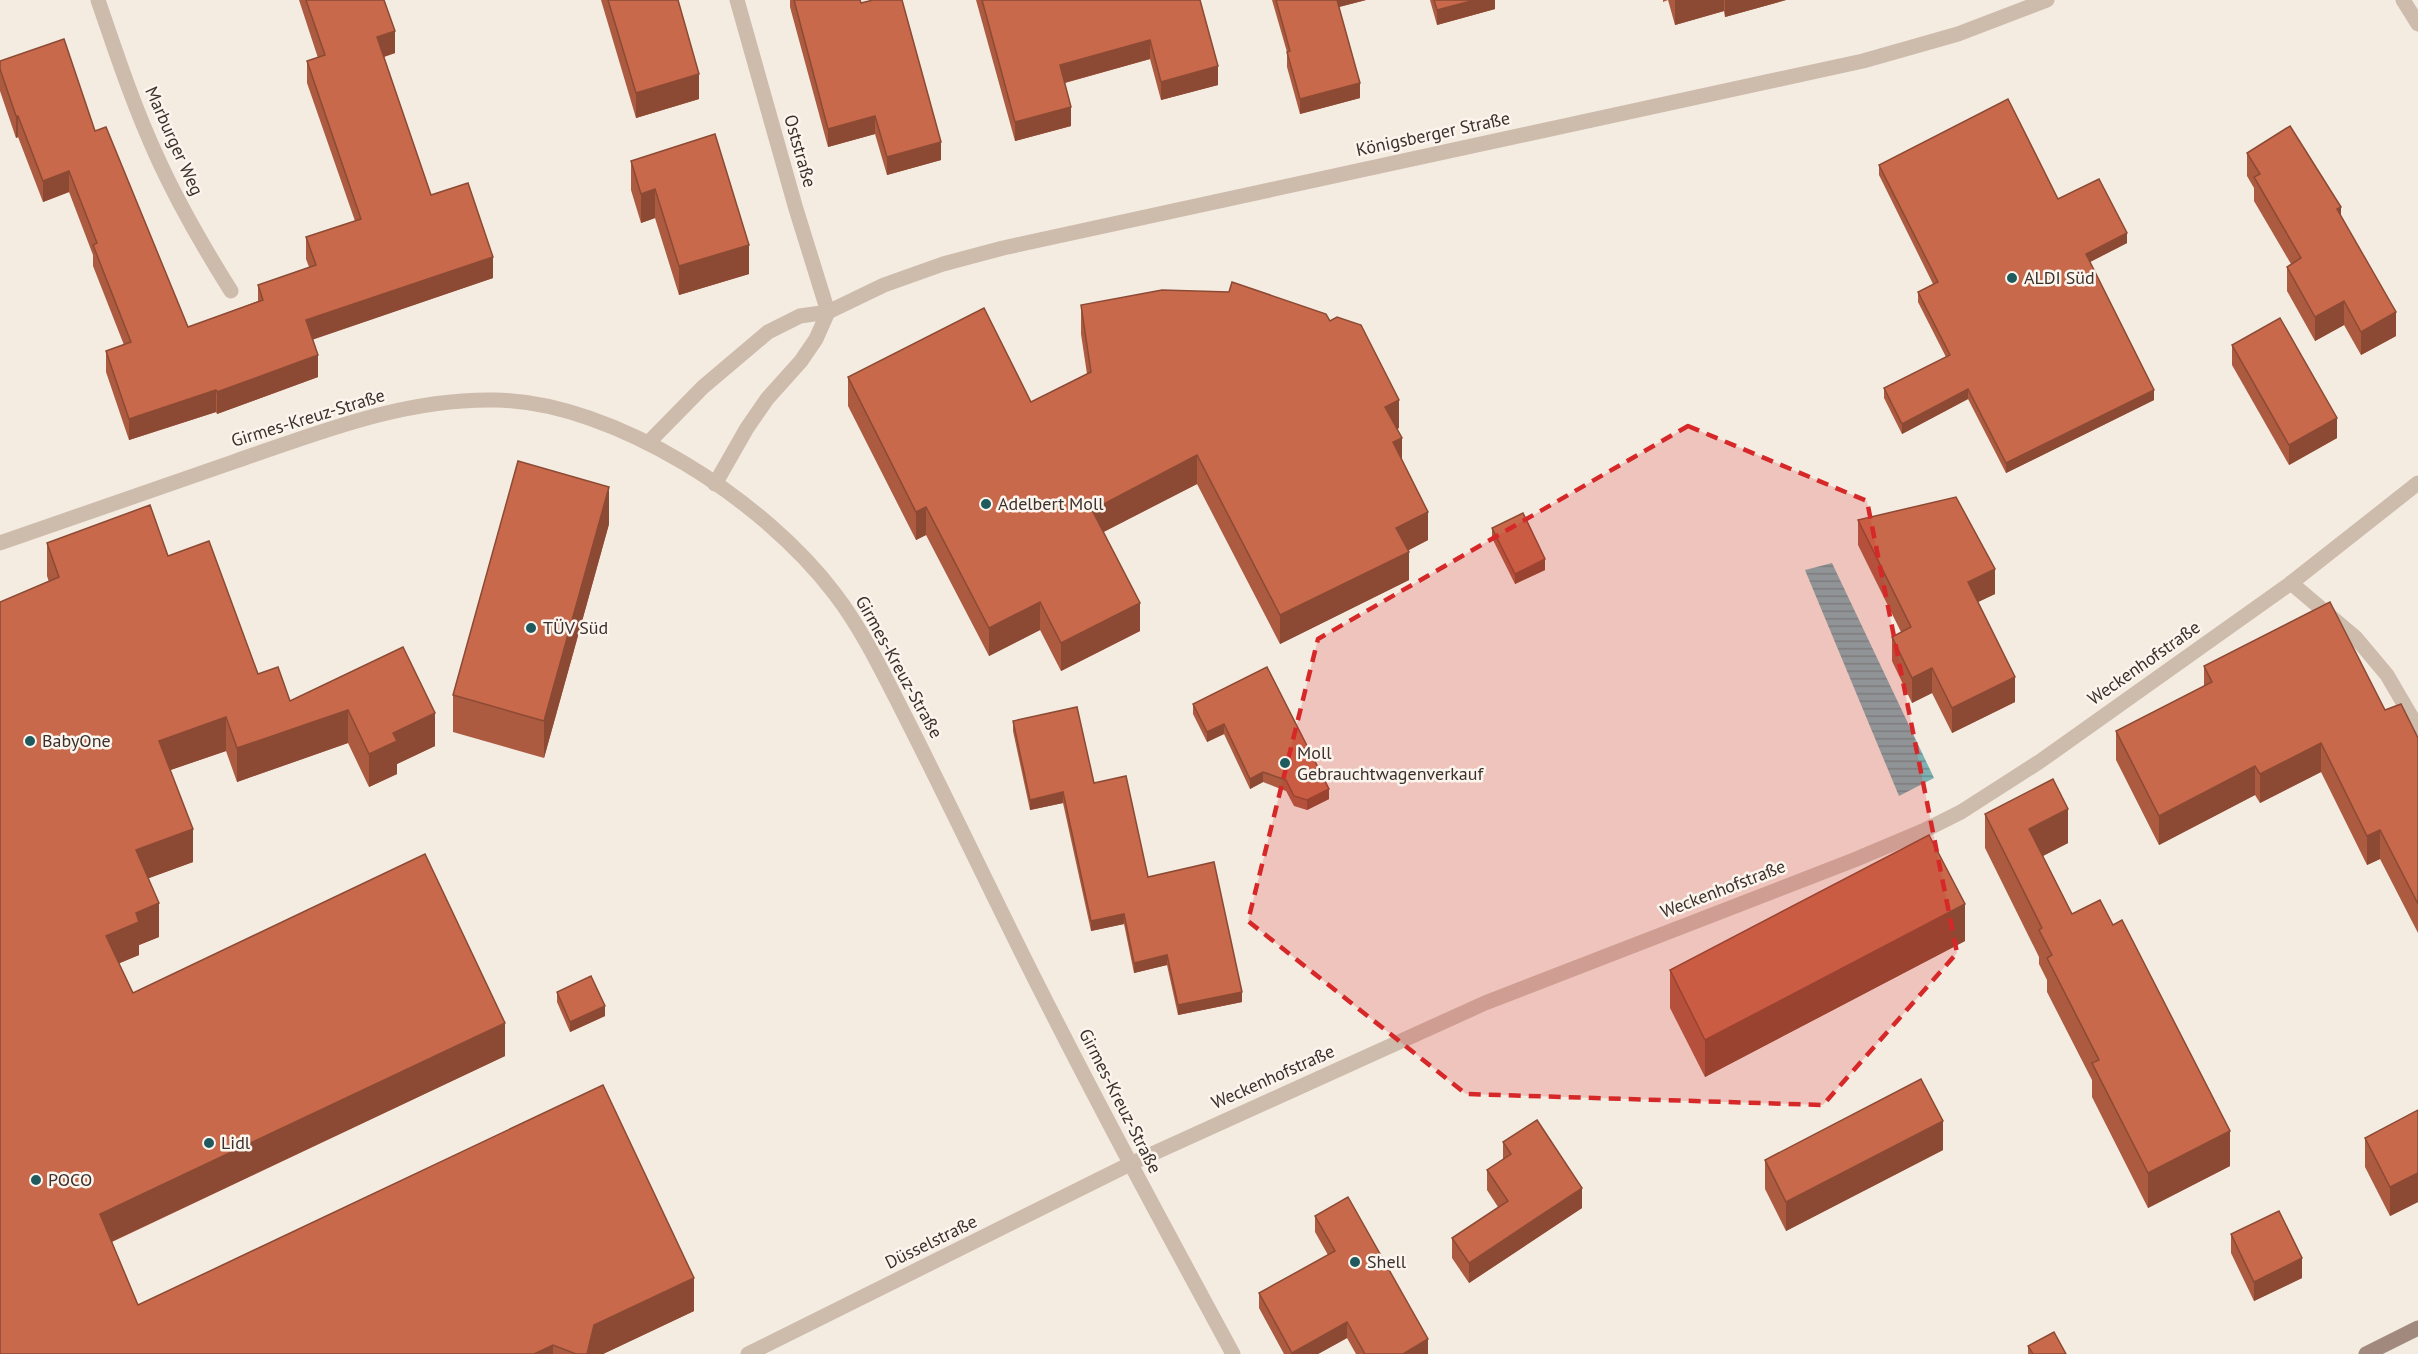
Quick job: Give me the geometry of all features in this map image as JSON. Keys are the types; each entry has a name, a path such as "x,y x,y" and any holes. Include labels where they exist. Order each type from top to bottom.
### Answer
{"main road":[{"path":"2366,1354 2418,1328"}],"street":[{"name":"Marburger Weg","path":"98,0 126,81 157,158 195,234 231,291"},
{"name":"Oststraße","path":"737,0 796,209 828,312"},
{"name":"Königsberger Straße","path":"648,442 703,387 768,332 800,316 828,312 884,285 943,264 1002,248 1863,61 1958,34 2047,0"},
{"path":"2403,0 2418,24"},
{"path":"715,484 753,418 816,339 828,312"},
{"name":"Girmes-Kreuz-Straße","path":"0,543 372,415 441,403 493,400 532,402 597,420 648,442 715,484 753,512 815,571 837,596 860,634 926,758 1130,1164 1233,1354"},
{"name":"Weckenhofstraße","path":"1130,1164 1485,1003 1886,848 1960,812 2038,762 2291,583 2418,483"},
{"path":"2291,583 2355,638 2387,675 2418,728"},
{"name":"Düsselstraße","path":"748,1354 1130,1164"}],"highlighted area":[{"path":"1688,426 1867,501 1957,953 1823,1105 1466,1094 1248,921 1318,639"}],"water":[{"path":"1832,563 1934,778 1899,796 1805,570"}],"building":[{"path":"306,0 384,0 395,31 377,37 431,195 468,183 493,257 306,320 318,355 217,392 216,390 129,419 106,351 131,342 93,245 97,243 69,171 43,181 18,116 16,116 0,69 0,61 64,39 95,131 106,127 188,327 263,300 258,285 316,265 306,237 361,219 307,61 325,55"},
{"path":"608,0 678,0 699,74 636,93"},
{"path":"794,0 860,0 861,3 873,0 902,0 941,142 887,157 875,116 828,129"},
{"path":"982,0 1200,0 1218,66 1161,82 1150,40 1060,65 1071,107 1015,122"},
{"path":"1276,0 1337,0 1360,83 1300,99"},
{"path":"1434,0 1475,0 1437,10"},
{"name":"ALDI Süd","path":"2008,99 2058,199 2099,179 2127,233 2086,254 2154,390 2006,463 1968,389 1902,424 1884,388 1950,355 1918,292 1938,282 1879,165"},
{"path":"2290,126 2341,207 2337,209 2396,312 2361,332 2344,301 2315,317 2287,267 2301,258 2254,177 2260,174 2247,153"},
{"path":"715,134 749,245 679,266 655,189 641,194 631,161"},
{"path":"1232,282 1326,314 1330,321 1337,317 1361,325 1399,400 1385,407 1402,438 1393,442 1428,512 1396,528 1409,552 1280,615 1197,455 1092,510 1140,603 1061,643 1040,602 989,628 926,507 916,512 848,377 984,308 1031,402 1091,372 1081,305 1162,290 1229,292"},
{"path":"2280,318 2337,418 2289,445 2232,345"},
{"name":"TÜV Süd","path":"518,461 609,487 544,721 453,695"},
{"path":"1956,497 1995,569 1968,582 2015,677 1952,708 1932,668 1912,678 1892,637 1911,627 1858,520"},
{"path":"150,505 168,556 209,541 258,674 278,667 290,701 403,647 435,713 393,733 397,741 369,754 348,710 237,748 226,717 159,741 193,829 136,850 159,903 136,913 139,922 106,936 133,993 425,854 505,1023 100,1214 138,1305 603,1085 694,1278 594,1325 587,1354 576,1354 553,1345 534,1354 0,1354 0,602 59,577 47,543"},
{"path":"1523,513 1545,559 1515,574 1492,528"},
{"path":"2330,602 2385,710 2401,704 2418,738 2418,904 2380,830 2367,836 2321,743 2260,774 2255,766 2159,816 2116,731 2212,682 2204,666"},
{"path":"1267,667 1329,789 1307,800 1294,796 1286,780 1263,772 1250,779 1224,724 1207,732 1193,704"},
{"path":"1077,707 1094,783 1126,776 1148,877 1214,862 1242,992 1178,1005 1167,955 1134,963 1124,914 1091,921 1063,792 1030,800 1013,721"},
{"path":"2053,779 2068,809 2029,829 2072,914 2100,900 2113,925 2122,920 2230,1131 2148,1173 2092,1063 2099,1060 2047,958 2052,955 2039,930 2042,928 1985,814"},
{"path":"1929,835 1965,904 1705,1040 1670,970"},
{"path":"591,976 605,1006 570,1022 557,992"},
{"path":"1921,1079 1943,1121 1786,1202 1765,1160"},
{"path":"2418,1110 2418,1173 2390,1187 2365,1138"},
{"path":"1537,1120 1582,1188 1469,1263 1452,1238 1508,1201 1487,1170 1511,1154 1503,1142"},
{"path":"1348,1197 1428,1339 1403,1354 1365,1354 1347,1322 1292,1353 1259,1293 1335,1251 1315,1216"},
{"path":"2279,1211 2302,1258 2254,1282 2231,1234"},
{"path":"2054,1332 2066,1354 2033,1354 2028,1346"}],"place":[{"name":"ALDI Süd","path":"2012,278"},
{"name":"Adelbert Moll","path":"986,504"},
{"name":"TÜV Süd","path":"531,628"},
{"name":"BabyOne","path":"30,741"},
{"name":"Moll Gebrauchtwagenverkauf","path":"1285,763"},
{"name":"Lidl","path":"209,1143"},
{"name":"POCO","path":"36,1180"},
{"name":"Shell","path":"1355,1262"}]}
